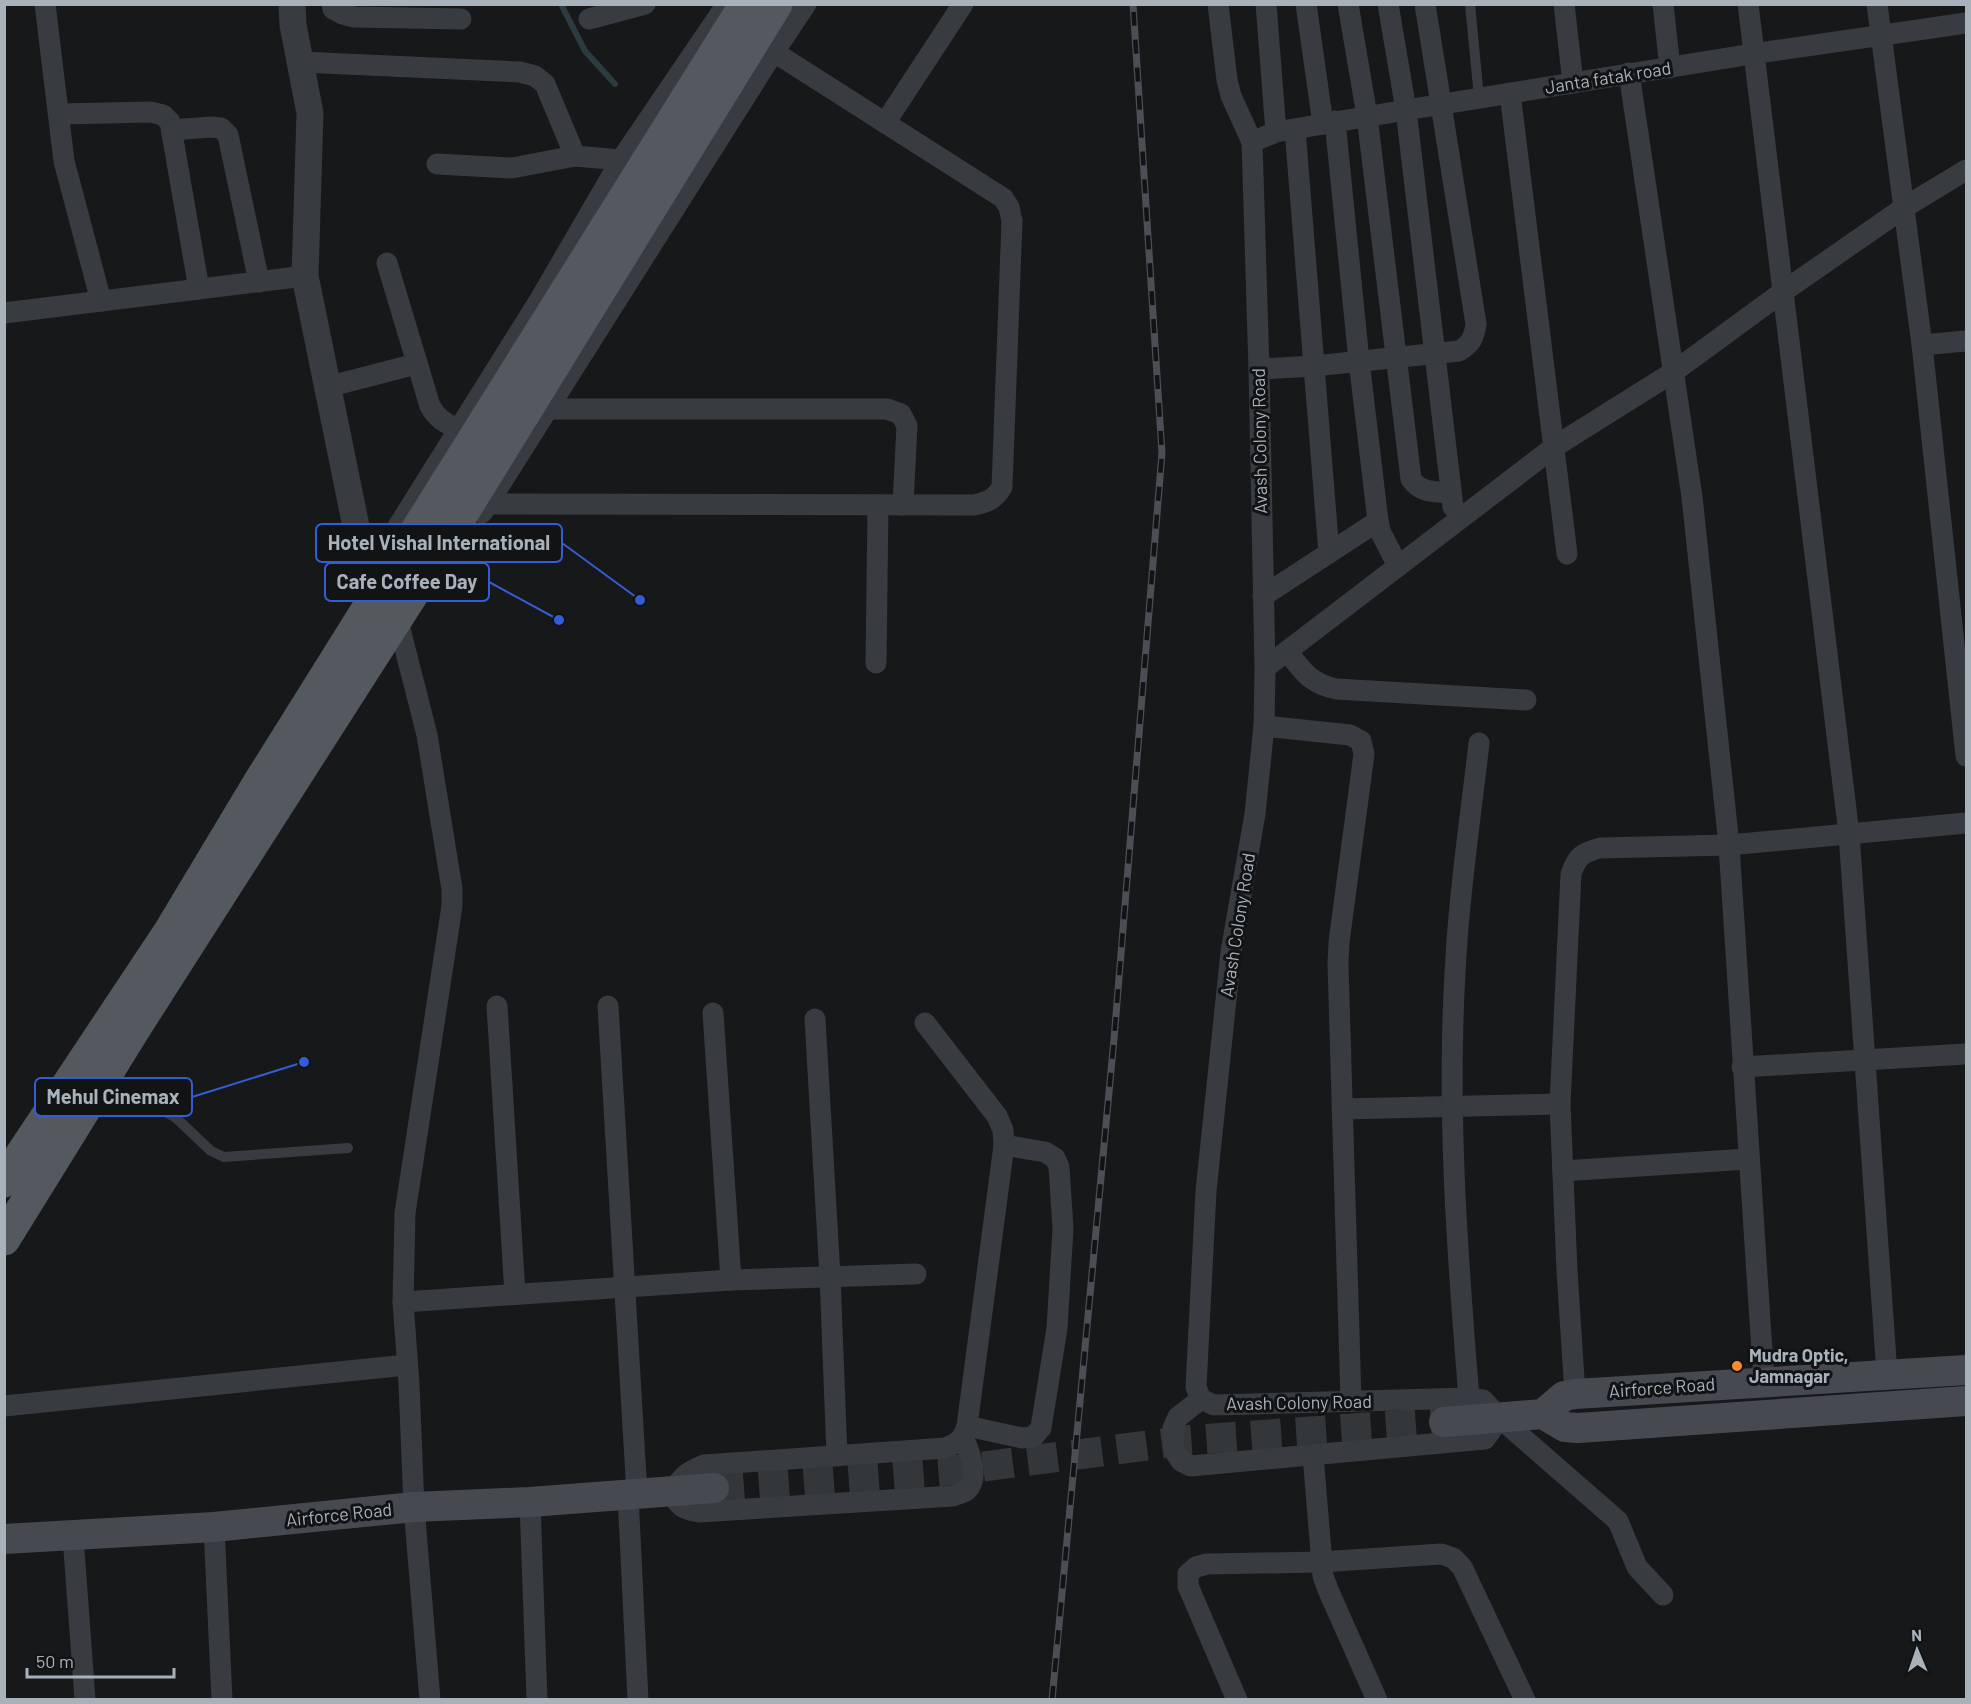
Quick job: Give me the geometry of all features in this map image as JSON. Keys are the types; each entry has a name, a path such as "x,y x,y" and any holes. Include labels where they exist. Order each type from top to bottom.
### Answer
{"main road":[{"path":"4,1239 423,577 435,529 746,4"},
{"path":"4,1181 169,933 259,783 318,692 377,577 435,529 776,4"},
{"name":"Airforce Road","path":"1966,1370 1575,1394 1564,1396 1543,1414 1565,1427 1578,1428 1966,1401"},
{"path":"1444,1422 1543,1414"},
{"name":"Airforce Road","path":"4,1539 214,1527 414,1507 530,1502 714,1488"}],"street":[{"path":"45,4 64,161 101,301"},
{"path":"292,4 293,25 310,113 305,276 358,536 377,577"},
{"path":"332,4 333,9 354,16 461,19"},
{"path":"590,19 645,4"},
{"path":"377,577 459,430 539,301 621,160 727,4"},
{"path":"423,577 438,570 449,559 488,504 806,4"},
{"path":"885,123 963,4"},
{"path":"1218,4 1227,80 1231,96 1252,142"},
{"path":"1266,4 1286,130 1314,366 1329,553"},
{"path":"1306,4 1329,123 1378,521 1380,531 1398,566"},
{"path":"1348,4 1367,116 1411,479 1416,487 1426,491 1452,493"},
{"path":"1388,4 1406,110 1455,522"},
{"path":"1259,369 1314,366 1459,351 1469,345 1474,336 1476,324 1425,4"},
{"path":"1564,4 1573,83"},
{"path":"1663,4 1670,68"},
{"path":"1748,4 1752,54 1784,291 1849,834 1887,1374"},
{"path":"1877,4 1922,345 1966,756"},
{"name":"Janta fatak road","path":"1252,142 1286,130 1367,116 1629,73 1966,23"},
{"path":"488,504 974,505 987,502 997,496 1002,487 1012,221 1009,207 1003,198 774,52"},
{"path":"301,62 520,72 535,76 545,84 575,156"},
{"path":"1629,73 1692,498 1729,845 1764,1382"},
{"path":"1510,93 1567,554"},
{"path":"60,114 150,112 163,115 170,122 199,289"},
{"path":"172,130 211,127 221,128 228,135 259,282"},
{"name":"Avash Colony Road","path":"1252,142 1259,369 1265,668 1264,726 1255,814 1231,952 1206,1191 1196,1387 1201,1399 1214,1405 1469,1398 1483,1400 1500,1418 1618,1521 1637,1567 1663,1595"},
{"path":"437,164 512,168 575,156 621,160"},
{"path":"1265,668 1554,447 1672,373 1905,207 1966,170"},
{"path":"387,263 430,406 435,415 459,430"},
{"path":"4,313 305,276"},
{"path":"1922,345 1966,341"},
{"path":"327,387 416,364"},
{"path":"548,409 887,409 902,414 907,426 903,505"},
{"path":"876,663 878,505"},
{"path":"1263,596 1378,521"},
{"path":"397,617 427,735 452,889 452,906 405,1213 403,1302 414,1507 430,1700"},
{"path":"1287,651 1309,678 1320,685 1336,689 1526,700"},
{"path":"1264,726 1350,735 1361,741 1364,754 1339,942 1352,1401"},
{"path":"1469,1398 1461,1303 1452,1105 1455,958 1479,743"},
{"path":"1575,1394 1560,1104 1572,874 1575,861 1585,852 1600,848 1729,845 1966,824"},
{"path":"497,1006 515,1294"},
{"path":"608,1006 625,1287 638,1700"},
{"path":"713,1013 731,1280"},
{"path":"815,1019 830,1276 837,1456"},
{"path":"925,1023 997,1116 1003,1130 1004,1145 965,1432 972,1459 972,1483 967,1491 954,1496 700,1512 686,1510 676,1503 673,1491 689,1471 704,1465 945,1448 956,1444 965,1432"},
{"path":"1742,1067 1966,1053"},
{"path":"1342,1109 1560,1104"},
{"path":"965,1432 1022,1438 1033,1437 1041,1428 1056,1342 1063,1230 1059,1167 1055,1158 1046,1152 1004,1145"},
{"path":"1563,1171 1748,1159"},
{"path":"403,1302 731,1280 916,1274"},
{"path":"4,1406 407,1365"},
{"path":"1201,1399 1178,1417 1173,1428 1174,1450 1181,1461 1191,1466 1485,1439 1500,1418"},
{"path":"1313,1455 1320,1562 1329,1592 1377,1700"},
{"path":"530,1502 537,1700"},
{"path":"214,1527 222,1700"},
{"path":"73,1536 85,1700"},
{"path":"1237,1700 1188,1586 1188,1574 1196,1567 1207,1564 1320,1562 1440,1554 1453,1558 1462,1567 1525,1700"}],"lane":[{"path":"1470,4 1479,98"},
{"path":"103,1080 175,1117 211,1151 224,1157 348,1148"}],"waterway":[{"path":"561,4 585,51 615,84"}],"tunnel":[{"path":"714,1488 956,1470 1190,1440 1444,1422"}],"railway":[{"path":"1052,1700 1114,1039 1162,453 1133,4"}],"place":[{"name":"Hotel Vishal International","path":"640,600"},
{"name":"Cafe Coffee Day","path":"559,620"},
{"name":"Mehul Cinemax","path":"304,1062"},
{"name":"Mudra Optic, Jamnagar","path":"1737,1366"}]}
